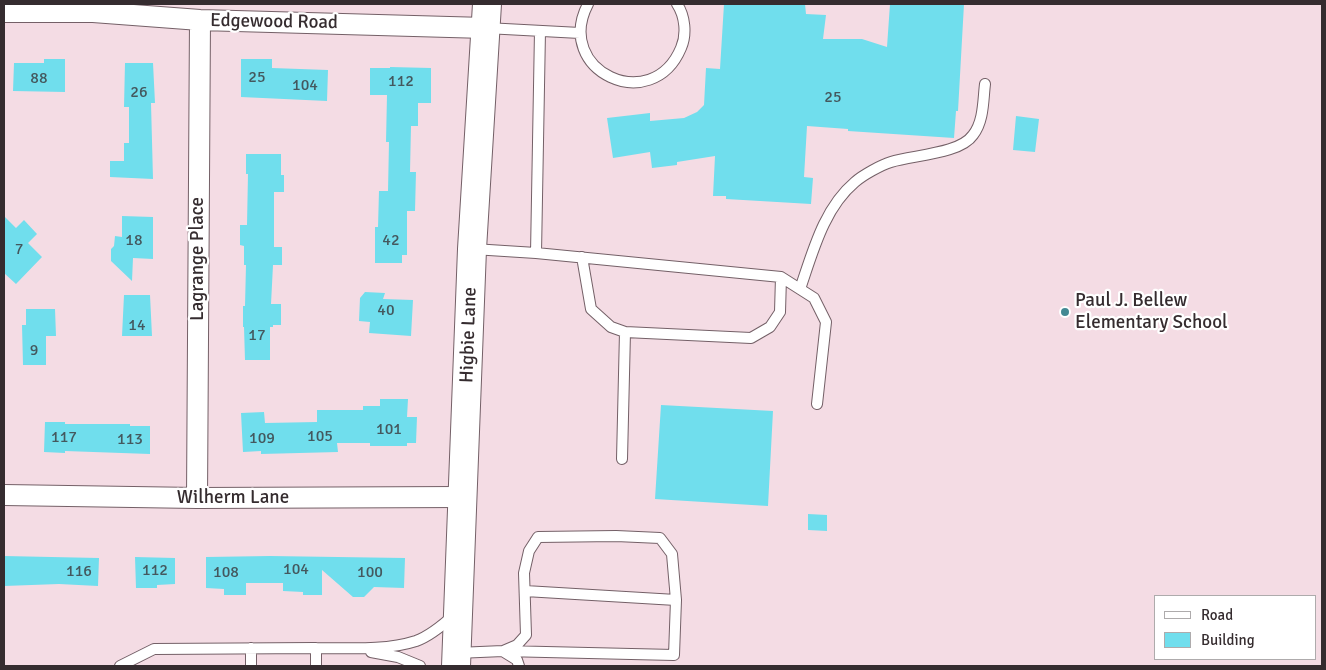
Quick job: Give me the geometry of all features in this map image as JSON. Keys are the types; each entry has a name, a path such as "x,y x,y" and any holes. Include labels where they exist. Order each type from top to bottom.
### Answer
{"main road":[{"name":"Higbie Lane","path":"456,660 472,249 486,16"}],"street":[{"name":"Edgewood Road","path":"4,12 93,12 200,20 486,16"},
{"name":"Lagrange Place","path":"197,498 200,20"},
{"name":"Wilherm Lane","path":"4,495 197,498 462,497"}],"lane":[{"path":"588,4 582,15 580,33 583,49 592,64 604,74 619,81 636,83 652,79 666,71 677,58 683,44 685,27 681,10 677,4"},
{"path":"486,16 540,31 580,33"},
{"path":"536,253 540,31"},
{"path":"800,289 818,236 840,196 856,180 890,162 959,146 973,136 980,121 985,84"},
{"path":"472,249 582,257 781,277 814,298 826,322 817,404"},
{"path":"582,257 591,309 611,327 625,332 751,338 770,327 780,312 781,277"},
{"path":"622,459 625,332"},
{"path":"456,660 503,651 674,655 676,600 672,554 660,538 616,536 538,537 529,551 524,574 526,635 517,645 503,651"},
{"path":"525,592 676,600"},
{"path":"120,666 154,649 352,648 388,646 416,641 438,628 458,612"},
{"path":"251,648 251,666"},
{"path":"316,648 316,666"},
{"path":"352,648 398,656 420,666"},
{"path":"503,651 517,660 519,666"}],"building":[{"path":"724,4 805,4 806,14 826,15 823,39 862,39 887,47 890,4 964,4 958,111 956,111 954,138 848,131 848,129 807,126 804,177 813,178 811,204 726,199 726,196 713,196 715,156 677,162 677,165 652,168 650,152 613,158 607,118 650,113 650,121 684,118 697,112 704,105 706,68 720,69"},
{"path":"44,59 65,59 65,92 13,91 14,63 44,63"},
{"path":"241,59 272,59 272,68 328,70 327,101 241,97"},
{"path":"125,63 153,63 155,103 151,103 153,179 110,177 110,161 124,161 124,143 129,143 129,107 124,107"},
{"path":"370,68 431,68 431,103 418,103 418,126 411,126 410,172 416,172 415,211 407,211 407,255 402,255 402,263 375,263 375,227 378,227 379,191 388,191 389,142 386,142 387,95 370,95"},
{"path":"1016,116 1039,119 1035,152 1013,150"},
{"path":"246,154 281,154 281,175 284,175 284,192 274,192 274,247 282,247 282,265 273,265 271,304 281,304 281,325 270,327 270,360 245,360 243,306 245,306 246,265 244,265 244,246 240,245 240,225 247,225 248,174 246,174"},
{"path":"4,216 16,228 24,220 37,234 28,243 42,257 16,284 4,273"},
{"path":"122,216 153,217 153,259 133,258 132,281 111,261 111,249 114,246 115,236 122,237"},
{"path":"365,292 385,293 383,299 413,300 411,336 369,333 370,322 359,321 360,298"},
{"path":"124,295 150,295 152,336 122,336"},
{"path":"26,309 55,309 56,336 46,336 46,365 23,365 22,325 26,325"},
{"path":"380,399 408,399 407,417 417,417 416,443 407,443 407,446 370,446 370,443 337,443 338,452 261,454 261,451 243,452 241,413 264,412 265,423 317,422 317,410 363,410 363,406 380,406"},
{"path":"661,405 773,411 768,506 655,499"},
{"path":"45,422 150,426 150,454 44,452"},
{"path":"808,514 827,515 827,531 808,530"},
{"path":"4,556 99,558 98,586 59,584 4,586"},
{"path":"135,557 175,558 175,584 157,585 157,588 136,588"},
{"path":"206,557 405,558 404,588 374,587 364,597 353,597 322,570 322,595 303,595 303,592 283,591 283,583 246,583 246,595 224,595 224,589 206,588"}],"place":[{"name":"Paul J. Bellew Elementary School","path":"1065,312"}]}
